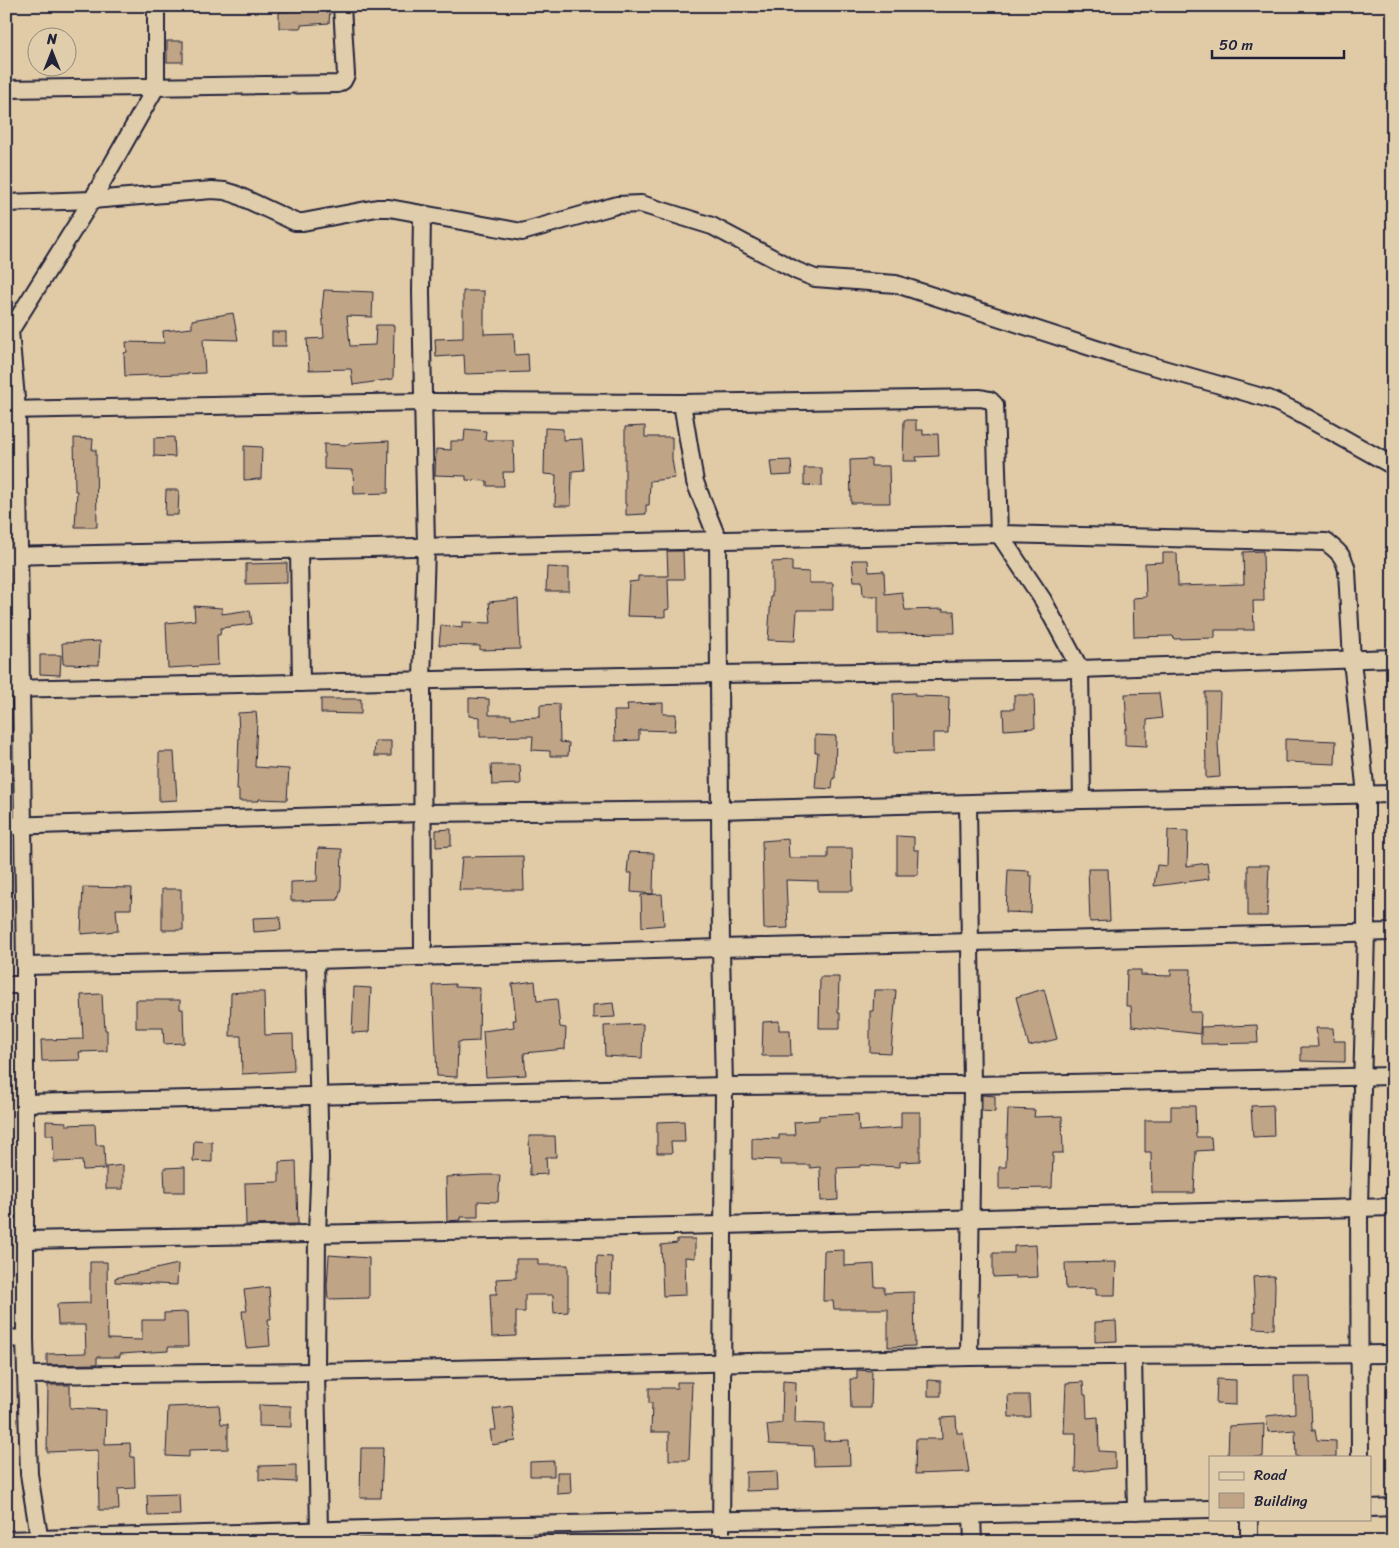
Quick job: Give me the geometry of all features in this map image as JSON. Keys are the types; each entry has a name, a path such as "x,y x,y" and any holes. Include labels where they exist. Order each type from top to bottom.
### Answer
{"street":[{"path":"39,1540 28,1474 25,1339 24,966 14,826 12,410 8,325 92,200 156,87 156,6"},
{"path":"6,89 338,84 343,81 346,75 342,6"},
{"path":"6,203 92,200 219,190 235,194 295,222 377,208 389,208 522,232 617,205 641,204 712,226 815,278 896,284 1118,356 1268,399 1293,410 1393,466"},
{"path":"422,214 421,292 426,547 422,681 423,957"},
{"path":"12,410 424,402 682,404 980,398 990,400 995,405 999,534 1043,600 1080,669 1082,800"},
{"path":"682,404 695,482 718,540 724,1086 721,1542"},
{"path":"12,556 999,534 1326,542 1339,552 1344,560 1347,571 1352,660 1366,795 1366,932 1359,1207 1360,1456"},
{"path":"299,550 301,683"},
{"path":"14,689 719,674 1080,669 1393,658"},
{"path":"14,826 422,813 720,810 1393,794"},
{"path":"968,804 972,1085 969,1357"},
{"path":"24,966 1393,932"},
{"path":"315,960 320,1159 317,1234 316,1372 319,1531"},
{"path":"6,985 24,985"},
{"path":"25,1103 724,1086 972,1085 1393,1076"},
{"path":"25,1240 971,1219 1359,1207 1393,1208"},
{"path":"6,1338 25,1339"},
{"path":"26,1375 316,1372 969,1357 1393,1354"},
{"path":"1133,1356 1136,1511"},
{"path":"1372,1508 1393,1508"},
{"path":"6,1540 319,1531 401,1535 721,1521 1209,1509"},
{"path":"972,1516 973,1542"},
{"path":"1248,1520 1249,1542"}],"building":[{"path":"330,10 329,23 301,25 301,28 279,28 279,12"},
{"path":"167,41 183,41 183,62 167,62"},
{"path":"324,290 373,292 372,317 347,316 350,346 375,345 376,325 394,325 393,379 353,385 351,369 309,370 307,339 324,338 322,309"},
{"path":"463,291 484,291 484,334 514,333 515,355 528,354 529,372 465,374 464,355 436,357 435,339 463,338"},
{"path":"233,313 238,340 203,339 205,373 125,376 124,353 127,352 126,342 164,343 163,331 192,328 192,320"},
{"path":"272,332 286,332 286,346 272,346"},
{"path":"904,420 916,420 916,430 923,430 923,435 938,434 939,456 916,457 917,461 903,461"},
{"path":"645,426 645,437 672,437 672,459 675,478 650,481 649,505 646,505 646,514 626,515 625,427"},
{"path":"545,428 563,429 563,440 582,440 584,470 572,471 571,506 555,506 556,475 544,474"},
{"path":"465,429 486,431 485,440 513,440 514,472 503,472 504,486 487,486 487,481 466,480 466,476 435,475 436,449 451,450 451,441 464,441"},
{"path":"174,437 175,457 154,456 154,438"},
{"path":"74,438 93,439 92,450 96,450 97,527 75,527 77,491 75,491"},
{"path":"389,441 388,493 354,494 353,470 324,469 324,444 349,445 349,443"},
{"path":"244,446 262,447 261,479 244,480"},
{"path":"871,459 871,466 889,466 890,503 851,503 850,460"},
{"path":"791,460 792,475 772,476 770,461"},
{"path":"804,468 822,468 822,486 804,485"},
{"path":"166,490 179,490 178,515 165,515"},
{"path":"667,551 683,551 684,579 668,579 669,609 665,610 665,617 627,616 629,582 638,581 638,576 668,576"},
{"path":"1263,551 1264,601 1253,601 1254,630 1215,630 1215,638 1174,639 1173,636 1134,637 1133,598 1146,597 1145,563 1163,562 1163,553 1177,553 1178,586 1244,584 1243,552"},
{"path":"852,560 868,560 869,572 884,571 885,594 902,592 905,610 943,609 942,611 954,611 955,633 878,634 878,596 863,596 862,581 854,581"},
{"path":"792,561 792,571 809,572 809,583 833,583 833,610 797,610 795,641 768,640 772,596 772,562"},
{"path":"287,563 287,583 246,584 246,564"},
{"path":"547,567 569,568 569,591 546,591"},
{"path":"518,599 520,649 480,650 480,646 439,645 441,625 462,628 462,622 491,623 489,602"},
{"path":"194,606 222,608 222,614 250,610 252,624 221,628 220,635 217,635 218,665 168,668 166,623 195,620"},
{"path":"100,641 99,665 63,664 62,643"},
{"path":"40,655 61,655 60,675 40,674"},
{"path":"1205,692 1220,692 1218,743 1220,777 1206,778"},
{"path":"915,693 915,696 949,697 948,733 933,733 933,752 894,753 893,694"},
{"path":"1159,693 1162,718 1147,720 1147,746 1125,745 1125,729 1127,729 1125,694"},
{"path":"1014,695 1034,695 1035,728 1004,730 1003,709 1014,709"},
{"path":"469,698 489,699 489,715 511,715 511,718 540,717 540,705 559,704 560,742 569,743 568,756 550,756 550,751 532,750 533,736 480,737 480,717 469,716"},
{"path":"321,699 361,699 361,714 321,713"},
{"path":"663,703 663,714 676,714 675,731 639,730 639,740 615,741 614,711 628,711 627,704"},
{"path":"256,712 255,767 289,769 287,800 259,799 259,801 239,801 239,790 237,790 238,713"},
{"path":"815,735 836,736 835,778 833,778 832,789 815,788 818,752 815,752"},
{"path":"1285,739 1336,741 1335,764 1285,762"},
{"path":"375,741 391,741 391,756 374,756"},
{"path":"159,752 174,752 177,800 159,801"},
{"path":"491,765 520,765 521,784 492,785"},
{"path":"451,829 451,846 436,847 436,830"},
{"path":"1168,830 1188,831 1187,866 1207,863 1209,879 1154,886 1157,865 1167,866"},
{"path":"897,836 914,837 914,850 919,850 918,875 897,875"},
{"path":"788,839 789,858 828,858 828,848 852,848 853,891 818,891 818,881 786,880 788,928 764,929 762,841"},
{"path":"318,848 342,849 341,887 338,900 291,901 291,882 317,881"},
{"path":"629,852 654,853 653,894 631,892 632,873 627,873"},
{"path":"523,856 524,890 459,890 462,857"},
{"path":"1248,865 1269,865 1267,916 1248,916"},
{"path":"1088,869 1108,869 1110,921 1090,922"},
{"path":"1008,870 1029,871 1029,876 1032,876 1031,913 1006,912"},
{"path":"83,887 132,888 131,909 116,909 118,931 81,934"},
{"path":"162,889 181,889 183,930 162,930"},
{"path":"662,894 664,925 642,927 641,895"},
{"path":"280,917 281,930 254,932 253,918"},
{"path":"1171,969 1191,969 1190,1012 1201,1012 1200,1034 1132,1026 1131,1006 1126,1006 1127,970 1141,970 1141,975 1171,976"},
{"path":"820,977 839,977 838,1013 840,1013 840,1028 819,1028"},
{"path":"535,981 537,1001 557,999 560,1027 566,1028 565,1049 524,1053 526,1075 486,1077 483,1031 514,1027 513,1020 516,1020 512,984"},
{"path":"455,984 455,987 480,988 479,1041 458,1042 457,1077 437,1076 433,985"},
{"path":"354,987 371,988 369,1032 352,1033"},
{"path":"1044,989 1057,1039 1029,1046 1016,997"},
{"path":"874,990 896,990 891,1053 870,1052 870,1011 873,1011"},
{"path":"264,992 265,1035 293,1034 294,1071 242,1074 241,1036 230,1036 231,993"},
{"path":"102,994 105,1030 107,1030 107,1051 79,1052 80,1060 42,1061 41,1040 83,1039 81,995"},
{"path":"136,1000 180,1000 180,1009 183,1009 184,1043 164,1044 163,1028 136,1028"},
{"path":"613,1003 615,1017 593,1018 593,1005"},
{"path":"779,1021 779,1030 790,1030 791,1056 762,1056 763,1022"},
{"path":"643,1024 642,1058 605,1056 604,1026"},
{"path":"1257,1025 1258,1043 1201,1044 1201,1027"},
{"path":"1316,1028 1333,1028 1334,1041 1345,1041 1345,1062 1301,1061 1301,1047 1318,1047"},
{"path":"982,1095 995,1096 995,1112 982,1111"},
{"path":"1273,1105 1274,1136 1253,1137 1251,1106"},
{"path":"1171,1106 1195,1106 1196,1137 1211,1137 1212,1150 1196,1151 1194,1193 1152,1193 1151,1152 1145,1152 1145,1120 1171,1120"},
{"path":"1008,1109 1035,1110 1034,1117 1062,1116 1063,1153 1053,1153 1052,1188 999,1189 999,1167 1006,1167"},
{"path":"901,1112 920,1112 920,1161 900,1162 900,1167 860,1165 860,1167 837,1168 838,1200 821,1201 820,1167 810,1168 810,1165 781,1165 781,1160 752,1159 752,1138 779,1139 779,1135 795,1135 794,1122 819,1120 819,1116 858,1114 859,1131 901,1128"},
{"path":"46,1121 66,1122 66,1125 95,1124 96,1145 104,1145 105,1169 83,1170 82,1161 54,1162 53,1135 46,1135"},
{"path":"684,1121 685,1142 671,1142 672,1153 657,1153 657,1122"},
{"path":"529,1136 555,1136 556,1157 546,1157 547,1174 530,1175"},
{"path":"194,1141 212,1142 212,1162 193,1161"},
{"path":"296,1161 298,1224 246,1225 245,1183 279,1182 279,1162"},
{"path":"123,1165 123,1189 106,1189 106,1167"},
{"path":"185,1167 185,1192 165,1192 164,1168"},
{"path":"500,1175 498,1202 478,1201 478,1217 461,1217 461,1220 447,1221 446,1177"},
{"path":"677,1239 695,1239 695,1258 685,1257 686,1295 663,1296 661,1245 677,1243"},
{"path":"1036,1245 1038,1277 993,1277 993,1253 1014,1253 1014,1246"},
{"path":"844,1250 844,1266 874,1264 875,1287 884,1287 884,1293 914,1292 915,1346 888,1347 888,1309 834,1309 833,1301 823,1301 824,1251"},
{"path":"329,1255 369,1258 369,1298 328,1299"},
{"path":"597,1256 612,1257 611,1293 596,1293"},
{"path":"516,1259 538,1259 538,1265 568,1265 568,1312 554,1313 553,1295 525,1295 525,1312 516,1312 516,1336 492,1337 490,1294 497,1294 496,1279 516,1278"},
{"path":"90,1262 107,1262 108,1339 142,1340 142,1320 164,1320 164,1313 187,1312 188,1347 168,1347 168,1351 120,1354 120,1357 97,1357 97,1364 47,1365 47,1354 86,1353 85,1325 58,1325 57,1304 90,1303"},
{"path":"1116,1262 1115,1295 1096,1295 1096,1288 1066,1289 1065,1263"},
{"path":"178,1264 177,1285 115,1282 115,1278"},
{"path":"1274,1276 1274,1329 1254,1328 1253,1277"},
{"path":"269,1287 271,1319 268,1319 270,1346 246,1348 242,1311 247,1311 244,1290"},
{"path":"1116,1321 1117,1341 1095,1342 1095,1322"},
{"path":"857,1370 872,1371 871,1408 851,1408 850,1379 857,1379"},
{"path":"1294,1377 1310,1377 1312,1430 1315,1430 1317,1440 1336,1441 1336,1456 1296,1456 1295,1430 1268,1432 1266,1416 1295,1413"},
{"path":"1217,1379 1236,1380 1236,1405 1216,1404"},
{"path":"928,1380 941,1381 941,1396 928,1396"},
{"path":"783,1381 796,1382 795,1423 824,1424 824,1441 849,1440 850,1465 814,1466 813,1446 769,1444 767,1425 782,1423"},
{"path":"677,1382 692,1382 689,1460 669,1460 669,1432 651,1432 652,1403 649,1403 649,1388 677,1388"},
{"path":"1083,1382 1084,1395 1086,1395 1087,1418 1098,1417 1099,1451 1115,1452 1115,1468 1075,1472 1076,1433 1064,1433 1066,1383"},
{"path":"48,1385 70,1385 70,1408 106,1410 105,1444 130,1443 131,1457 134,1457 135,1488 118,1489 119,1510 99,1510 98,1450 47,1452"},
{"path":"1008,1395 1029,1395 1030,1417 1009,1417"},
{"path":"219,1405 221,1424 228,1424 228,1449 189,1450 189,1457 166,1456 168,1407"},
{"path":"259,1405 291,1406 291,1427 259,1426"},
{"path":"512,1406 516,1441 492,1445 490,1430 496,1430 493,1409"},
{"path":"956,1417 957,1433 963,1433 969,1472 915,1474 916,1439 942,1439 941,1418"},
{"path":"1264,1424 1263,1456 1228,1456 1229,1426"},
{"path":"361,1448 383,1448 381,1498 360,1498"},
{"path":"554,1461 554,1476 530,1476 530,1462"},
{"path":"296,1465 296,1482 259,1480 259,1466"},
{"path":"777,1471 778,1490 746,1491 746,1472"},
{"path":"557,1472 570,1472 571,1493 557,1494"},
{"path":"179,1494 180,1515 148,1516 147,1495"}]}
